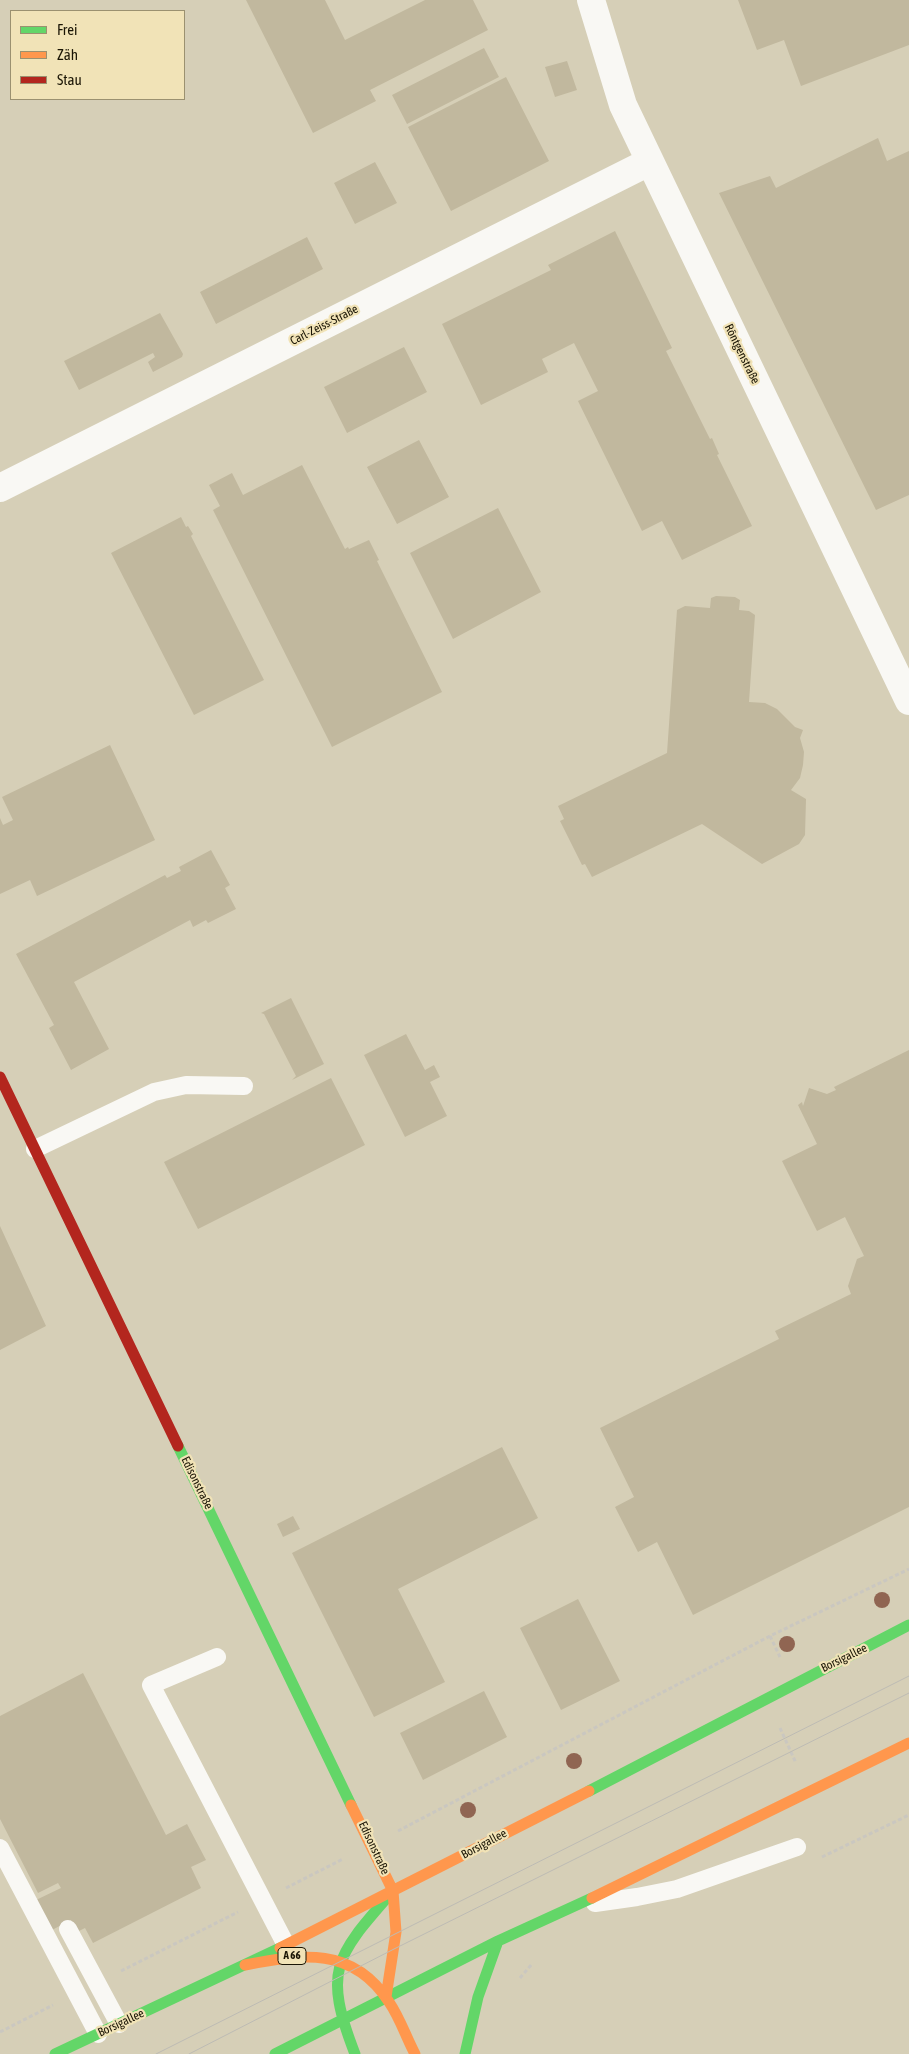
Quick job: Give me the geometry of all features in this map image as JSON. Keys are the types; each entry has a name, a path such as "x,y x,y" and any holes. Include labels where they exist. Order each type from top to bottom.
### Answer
{"main road":[{"name":"Edisonstraße","path":"0,1077 373,1844 393,1891 396,1932 386,1997"},
{"name":"Borsigallee","path":"55,2054 286,1945 909,1625"},
{"path":"275,2054 498,1941 578,1905 909,1743"},
{"path":"355,2054 342,2020 338,2000 340,1960 368,1921 393,1891"},
{"path":"465,2054 478,1997 498,1941"},
{"name":"A 66","path":"245,1965 292,1956 318,1956 340,1960 363,1973 386,1997 415,2054"}],"street":[{"name":"Röntgenstraße","path":"591,0 623,105 909,701"},
{"name":"Carl-Zeiss-Straße","path":"0,488 649,162"}],"lane":[{"path":"35,1149 154,1092 186,1084 244,1086"},
{"path":"217,1657 151,1685 286,1945"},
{"path":"578,1905 637,1897 677,1889 797,1847"},
{"path":"0,1848 98,2034"},
{"path":"68,1929 119,2024"}],"path":[{"path":"97,1983 373,1844 770,1636 909,1569"},
{"path":"776,1721 798,1769"},
{"path":"515,1986 537,1959"},
{"path":"0,2032 76,1993"}],"building":[{"path":"246,0 325,0 345,40 425,0 473,0 488,30 370,90 376,101 313,133"},
{"path":"738,0 909,0 909,45 801,86 784,40 757,50"},
{"path":"484,48 499,77 407,124 392,95"},
{"path":"567,61 577,90 555,97 545,67"},
{"path":"506,77 549,161 451,211 408,127"},
{"path":"878,138 887,161 909,151 909,495 876,510 719,193 770,176 776,188"},
{"path":"375,162 397,203 355,224 334,183"},
{"path":"615,231 672,348 666,351 710,439 712,438 719,454 717,455 752,526 682,560 662,521 642,531 578,401 598,391 574,343 542,359 548,372 481,405 442,324 551,270 548,265"},
{"path":"307,237 323,269 216,324 200,292"},
{"path":"160,313 183,354 182,357 153,372 148,362 155,357 153,353 79,390 64,361"},
{"path":"404,347 427,392 347,433 324,387"},
{"path":"419,440 449,497 397,524 367,467"},
{"path":"302,465 345,549 369,540 379,560 377,561 442,692 332,747 213,510 220,506 209,485 232,473 243,495"},
{"path":"498,508 541,592 453,639 410,553"},
{"path":"181,517 186,527 188,526 193,534 191,536 264,680 194,715 111,553"},
{"path":"716,596 735,597 740,600 739,610 749,611 755,615 749,702 765,703 777,709 795,727 803,730 800,738 804,752 803,765 800,778 791,790 806,799 805,835 799,844 762,864 702,824 592,877 585,864 582,865 560,821 564,819 558,806 667,753 677,610 685,606 710,608 711,598"},
{"path":"110,745 155,840 37,896 30,880 0,894 0,818 3,825 13,820 2,797"},
{"path":"211,850 230,885 225,888 236,909 208,923 206,920 193,927 190,920 74,982 109,1049 71,1070 49,1028 54,1025 16,954 165,875 167,878 181,871 179,867"},
{"path":"291,998 324,1064 292,1080 296,1076 264,1014 261,1013"},
{"path":"406,1034 425,1070 434,1065 440,1077 430,1082 447,1116 405,1137 364,1055"},
{"path":"909,1050 909,1507 693,1615 657,1542 638,1552 615,1507 634,1497 600,1428 779,1339 775,1331 851,1294 848,1286 857,1259 864,1256 845,1217 817,1231 782,1161 817,1144 798,1105 802,1102 803,1106 809,1088 827,1094 836,1090 834,1087"},
{"path":"331,1078 365,1145 198,1229 164,1162"},
{"path":"0,1226 46,1326 0,1350"},
{"path":"502,1447 538,1518 398,1589 445,1682 374,1717 292,1553"},
{"path":"293,1516 300,1529 283,1537 277,1524"},
{"path":"578,1599 620,1681 561,1710 520,1628"},
{"path":"83,1673 166,1835 187,1824 206,1860 191,1867 201,1888 93,1943 85,1928 77,1932 71,1920 52,1930 36,1900 61,1888 58,1883 38,1893 0,1819 0,1716"},
{"path":"484,1691 507,1737 423,1780 400,1733"}],"tram line":[{"path":"156,2054 909,1676"},
{"path":"189,2054 394,1949 909,1693"}],"traffic: fast":[{"path":"178,1446 351,1805"},
{"path":"589,1791 909,1625"},
{"path":"355,2054 339,2002 337,1982 340,1965 347,1949 358,1932 393,1891"},
{"path":"275,2054 498,1941 592,1898"},
{"path":"465,2054 478,1997 498,1941"},
{"path":"55,2054 280,1948"}],"traffic: slow":[{"path":"592,1898 909,1743"},
{"path":"280,1948 589,1791"},
{"path":"351,1805 393,1891 396,1932 386,1997"},
{"path":"245,1965 286,1958 306,1957 325,1958 343,1963 359,1971 375,1984 389,2002 415,2054"}],"traffic: jam":[{"path":"0,1077 178,1446"}]}
